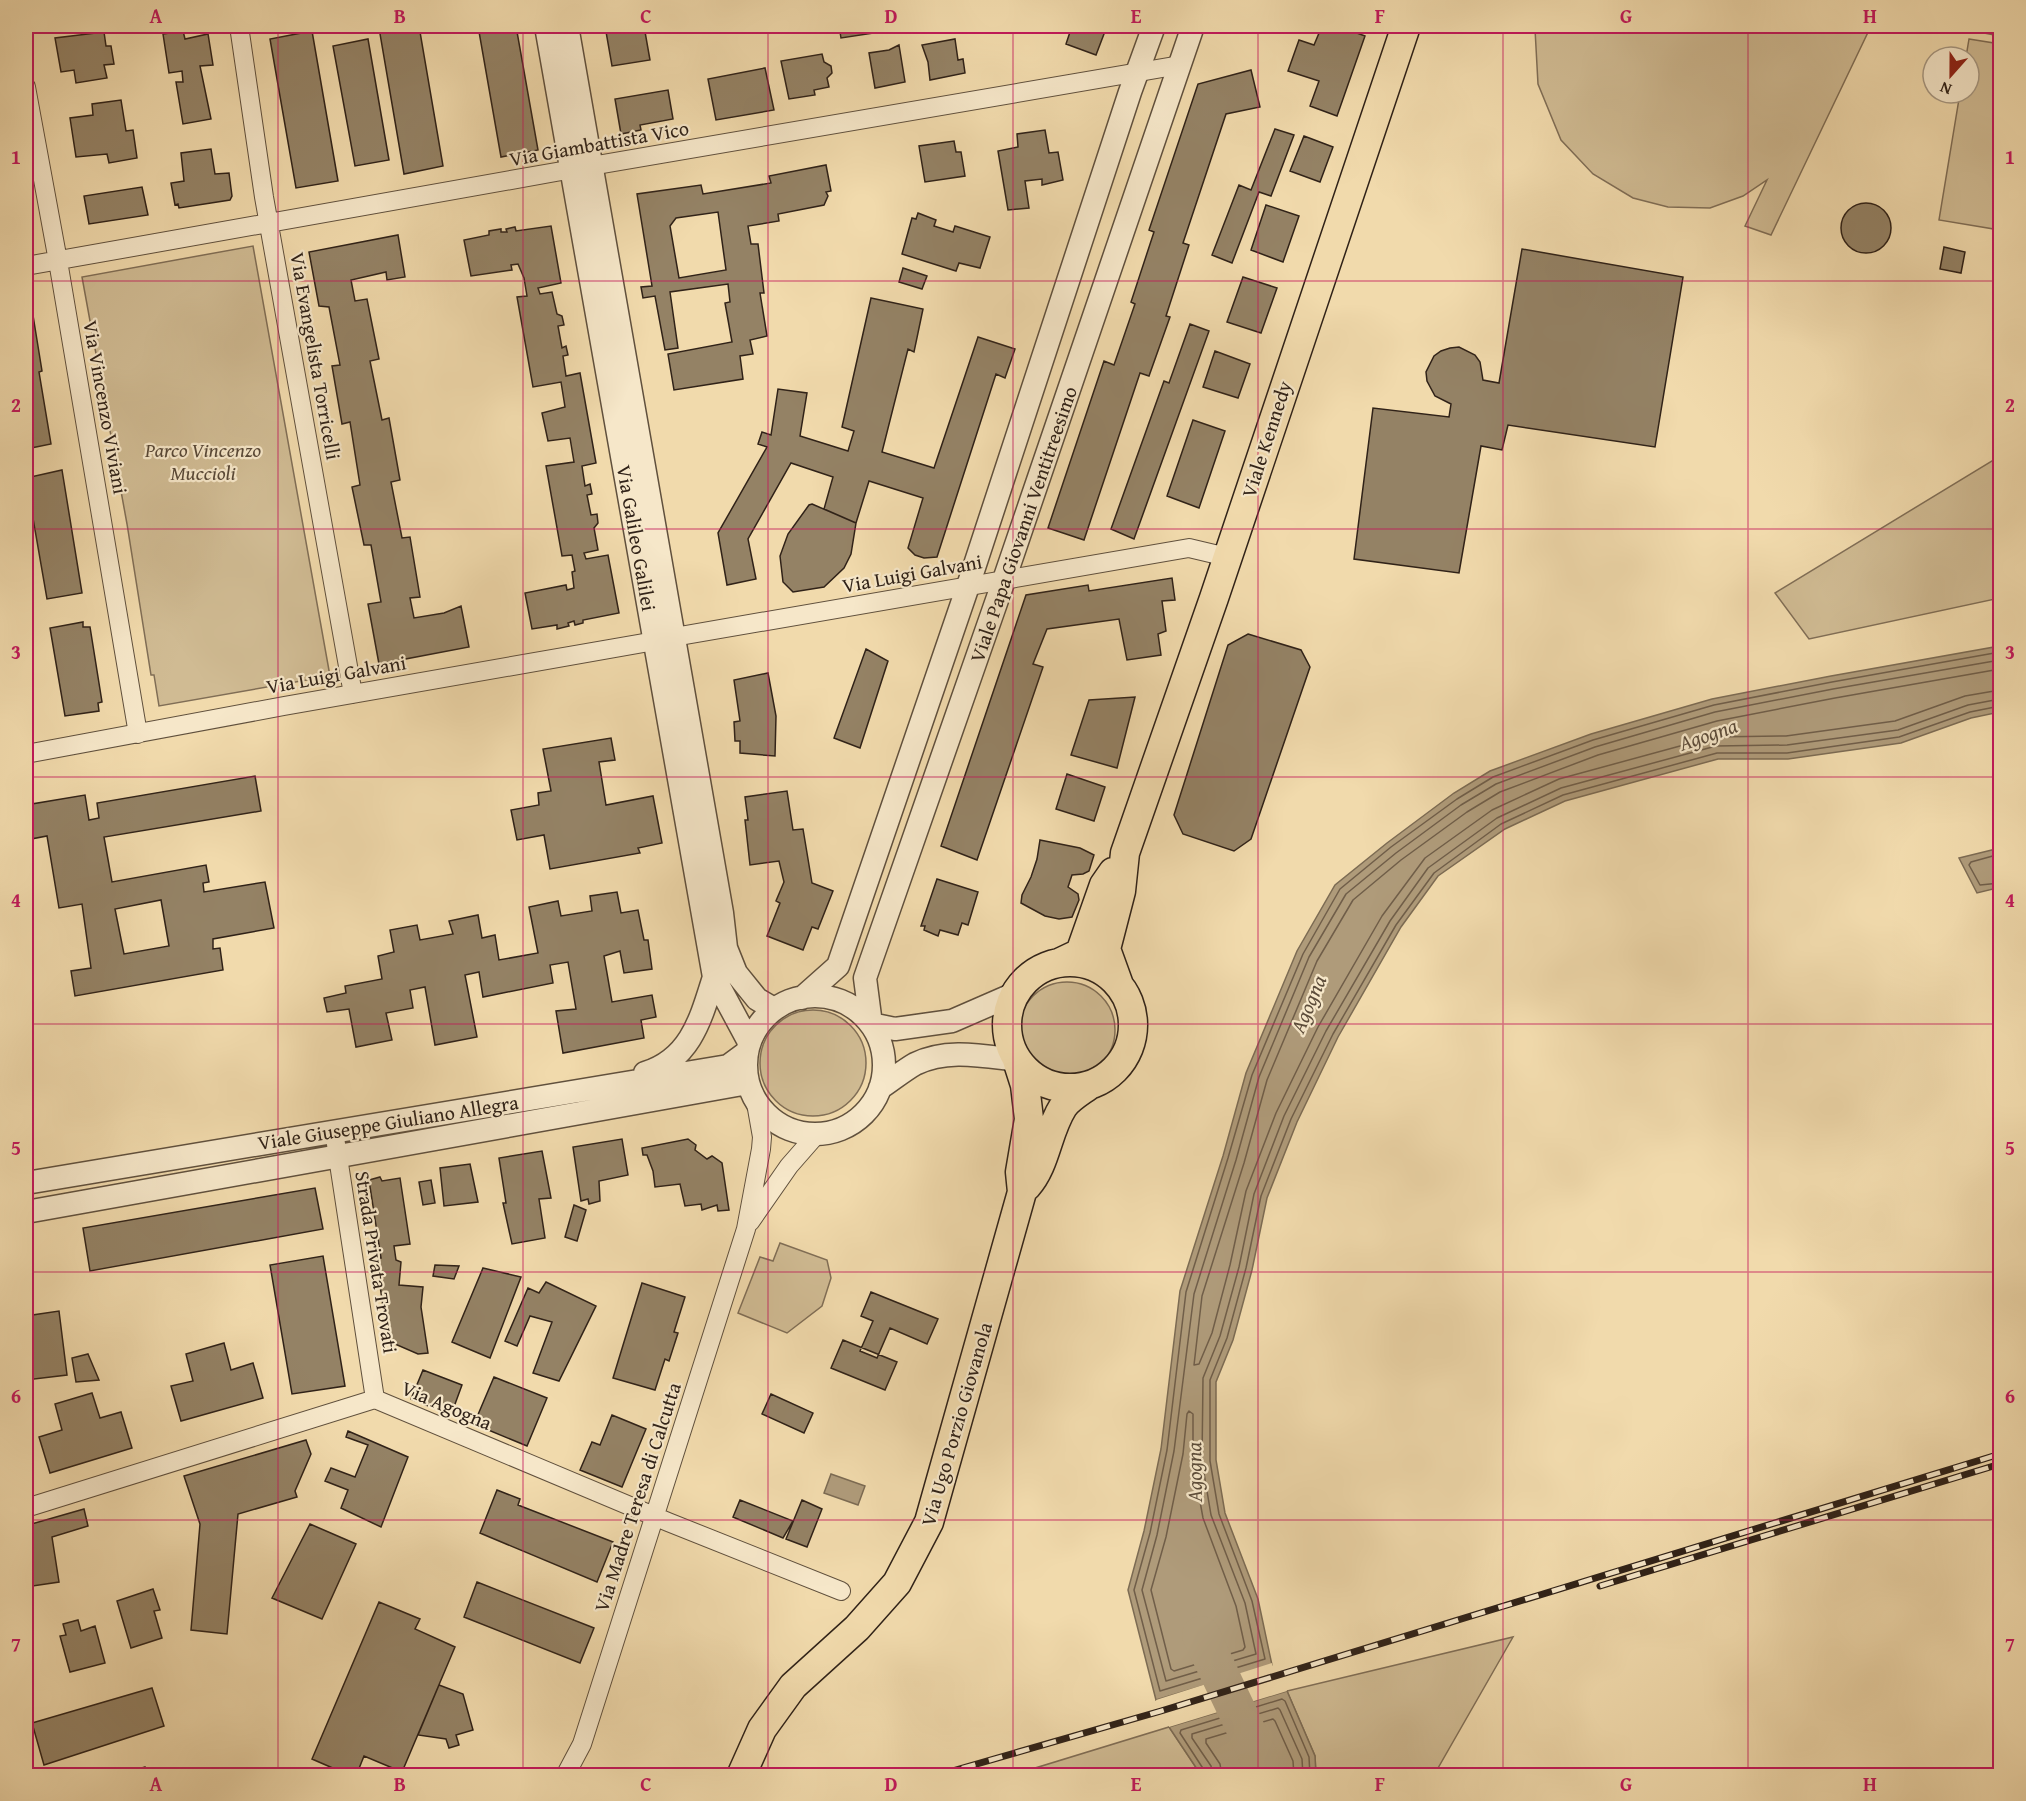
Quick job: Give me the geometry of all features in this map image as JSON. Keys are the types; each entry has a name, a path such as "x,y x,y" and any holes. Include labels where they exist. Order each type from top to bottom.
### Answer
{"main road":[{"name":"Viale Kennedy","path":"1125,853 1406,26"},
{"path":"1125,853 1121,891 1106,949 1119,985 1130,1003 1134,1023 1131,1044 1122,1062 1107,1077 1088,1086 1068,1089 1048,1085 1030,1075 1011,1050 1006,1032 1007,1012 1014,994 1025,979 1040,969 1080,953 1104,885 1125,853"},
{"path":"1061,962 1083,963 1103,971 1119,985"},
{"name":"Via Ugo Porzio Giovanola","path":"741,1776 762,1729 793,1686 856,1628 897,1583 930,1522 1022,1192 1020,1172 1029,1119 1025,1085 1017,1060"},
{"name":"Via Ugo Porzio Giovanola","path":"1022,1192 1035,1177 1051,1131 1064,1105 1088,1086"}],"street":[{"name":"Via Evangelista Torricelli","path":"239,26 270,224 353,694"},
{"name":"Via Galileo Galilei","path":"546,26 582,168"},
{"name":"Via Galileo Galilei","path":"567,26 582,168 664,639 714,977 748,1047"},
{"name":"Viale Papa Giovanni Ventitreesimo","path":"802,998 838,966 968,586 1154,26"},
{"name":"Viale Papa Giovanni Ventitreesimo","path":"871,1024 865,978 1005,580 1193,26"},
{"name":"Via Giambattista Vico","path":"26,266 1180,65"},
{"name":"Via Vincenzo Viviani","path":"26,87 58,261 138,734"},
{"name":"Via Luigi Galvani","path":"26,754 353,694 1189,548 1227,557"},
{"name":"Via Galileo Galilei","path":"664,639 722,913 726,948 736,973 757,999 774,1009"},
{"path":"620,1084 633,1076 661,1068 684,1048 702,1014 714,977"},
{"path":"871,1024 895,1029 952,1021 1014,994"},
{"path":"814,996 834,999 855,1008 871,1024 881,1044 885,1066 880,1088 870,1108 853,1123 833,1132 817,1134 788,1129 770,1118 752,1093 745,1062 748,1047 759,1023 774,1009 793,999 814,996"},
{"name":"Viale Giuseppe Giuliano Allegra","path":"26,1183 728,1066 748,1047"},
{"path":"880,1088 916,1064 942,1055 966,1054 1017,1060"},
{"name":"Viale Giuseppe Giuliano Allegra","path":"26,1212 338,1158 752,1093"},
{"name":"Via Madre Teresa di Calcutta","path":"565,1776 582,1744 746,1228 762,1137 752,1093"},
{"name":"Strada Privata Trovati","path":"334,1131 375,1400"},
{"name":"Via Madre Teresa di Calcutta","path":"746,1228 789,1166 817,1134"},
{"name":"Via Agogna","path":"26,1508 375,1400 841,1591"}],"green space":[{"path":"1537,26 1871,26 1771,235 1745,226 1767,180 1743,196 1710,208 1668,207 1633,198 1593,174 1561,140 1538,84 1535,29"},
{"path":"2000,26 2000,36 1953,27"},
{"path":"1969,39 2000,44 2000,230 1939,220 1958,105 1981,105 1981,45 1968,45"},
{"name":"Parco Vincenzo Muccioli","path":"253,246 330,676 159,706 154,675 151,675 127,524 82,277"},
{"path":"2000,456 2000,598 1809,639 1775,593"},
{"path":"1067,982 1085,986 1101,996 1111,1012 1115,1030 1111,1048 1101,1064 1085,1074 1067,1078 1049,1074 1033,1064 1023,1048 1019,1030 1023,1012 1033,996 1049,986"},
{"path":"813,1010 833,1014 850,1026 862,1043 866,1063 862,1083 850,1100 833,1112 813,1116 793,1112 776,1100 764,1083 760,1063 764,1043 776,1026 793,1014"},
{"path":"780,1243 827,1260 831,1278 822,1306 787,1333 738,1313 760,1257 773,1261"},
{"path":"1513,1637 1434,1775 1316,1775 1315,1756 1287,1691"},
{"path":"1169,1727 1201,1775 1009,1776"}],"water":[{"path":"2000,646 2000,712 1971,718 1901,743 1788,759 1718,759 1565,801 1505,829 1438,876 1401,927 1338,1037 1297,1122 1267,1198 1252,1270 1233,1340 1216,1382 1216,1460 1225,1513 1258,1599 1272,1665 1156,1700 1128,1590 1144,1531 1161,1449 1180,1291 1223,1156 1246,1073 1297,951 1335,885 1454,793 1490,771 1591,734 1712,699"},
{"path":"2000,848 2000,889 1977,893 1959,858"},
{"path":"831,1474 865,1486 858,1505 824,1493"},
{"path":"1287,1691 1315,1756 1316,1775 1201,1775 1169,1727"}],"pier":[{"path":"1272,1663 1273,1668 1157,1703 1156,1700"},
{"path":"1286,1688 1287,1691 1169,1727 1168,1724"}],"building":[{"path":"419,26 443,166 404,174 379,28"},
{"path":"478,26 516,26 538,150 501,157"},
{"path":"605,26 644,26 650,60 612,66"},
{"path":"751,26 790,26 753,33"},
{"path":"839,26 920,26 841,38"},
{"path":"1051,26 1107,26 1096,55 1066,44 1070,32"},
{"path":"1322,26 1338,26 1365,36 1337,116 1310,106 1319,81 1288,71 1299,40 1314,45"},
{"path":"183,31 185,39 208,34 213,65 200,66 211,119 183,124 176,82 183,82 182,71 169,73 163,34"},
{"path":"312,31 338,181 296,188 270,39"},
{"path":"104,32 106,46 111,46 114,64 104,65 107,78 76,83 74,70 61,72 55,38"},
{"path":"368,39 389,160 355,166 333,46"},
{"path":"955,39 958,60 963,59 965,73 930,80 928,62 922,45"},
{"path":"899,45 905,82 875,88 869,53 889,50"},
{"path":"822,54 824,62 831,66 832,73 827,78 829,87 814,90 815,95 789,99 781,61"},
{"path":"765,68 774,110 716,120 708,79"},
{"path":"1251,70 1260,107 1226,114 1183,243 1189,245 1166,316 1170,317 1149,376 1140,373 1084,540 1048,528 1104,361 1114,365 1135,304 1131,302 1154,232 1149,230 1198,84"},
{"path":"668,90 673,119 640,125 641,130 621,134 615,99"},
{"path":"121,100 126,131 133,130 137,158 109,163 107,154 76,157 70,118 93,115 92,104"},
{"path":"1275,129 1294,135 1271,196 1259,192 1232,263 1212,255 1239,185 1251,190"},
{"path":"1045,130 1049,153 1058,152 1063,180 1042,185 1042,179 1025,181 1029,208 1008,210 998,151 1018,147 1017,134"},
{"path":"1304,136 1333,147 1320,182 1290,171"},
{"path":"954,141 956,152 961,152 965,176 925,182 919,146"},
{"path":"211,149 215,174 229,173 232,196 230,200 179,208 178,204 175,205 171,183 184,181 181,153"},
{"path":"826,165 831,191 826,192 828,196 824,205 778,214 779,221 748,226 751,244 758,244 764,293 760,293 767,336 750,340 753,354 740,356 743,379 674,390 668,354 732,342 725,303 730,302 728,284 670,292 678,348 665,350 655,296 643,298 641,287 652,286 637,194 701,185 703,194 771,183 769,176","holes":["718,212 726,270 679,278 670,226 676,218"]},
{"path":"142,187 148,215 89,224 84,196"},
{"path":"1866,203 1884,210 1891,228 1884,246 1866,253 1848,246 1841,228 1848,210"},
{"path":"1266,205 1299,216 1283,262 1251,250"},
{"path":"918,213 936,220 934,226 953,232 955,226 990,237 980,268 959,263 956,271 902,254 912,218 916,219"},
{"path":"551,226 561,283 538,288 540,294 552,292 557,314 562,316 564,325 558,326 562,348 566,346 568,355 563,356 566,376 580,373 596,463 582,466 585,486 590,484 592,494 587,495 591,515 597,514 598,523 594,528 598,550 584,553 586,559 608,555 619,613 583,620 583,623 575,625 574,621 568,623 569,626 557,629 557,625 532,629 525,593 566,585 567,590 574,588 572,572 575,571 572,555 562,556 546,466 574,462 570,438 548,441 542,413 565,407 561,382 533,387 517,297 527,296 524,278 518,264 511,265 512,270 471,276 464,240 489,235 489,231 501,229 501,232 507,232 506,229 515,227 516,231"},
{"path":"398,235 405,277 387,280 386,272 351,280 355,301 367,299 379,359 370,361 382,420 389,418 400,480 391,482 402,538 410,537 420,597 410,598 414,618 444,613 461,606 469,647 379,664 368,604 381,602 371,545 364,545 352,487 360,485 350,422 342,424 332,366 340,365 329,307 319,306 309,252"},
{"path":"1944,247 1965,252 1961,273 1940,269"},
{"path":"1522,249 1683,277 1655,447 1508,425 1502,450 1481,446 1459,573 1354,559 1373,408 1449,417 1451,404 1435,396 1427,381 1426,372 1434,356 1450,348 1459,347 1475,355 1480,362 1483,380 1499,383"},
{"path":"903,268 927,276 922,289 899,282"},
{"path":"1243,277 1277,288 1261,333 1227,322"},
{"path":"871,298 923,309 914,352 908,349 882,452 934,468 978,337 1015,349 1005,378 996,374 937,557 924,558 915,555 908,548 923,498 869,481 856,523 824,509 833,477 791,463 748,539 756,579 727,585 718,533 767,447 758,444 762,432 771,435 778,389 807,393 800,436 848,451 854,431 842,427"},
{"path":"31,303 51,444 26,449 26,304"},
{"path":"1190,324 1209,331 1134,539 1111,529 1164,381 1169,383"},
{"path":"1215,351 1250,364 1238,398 1203,387"},
{"path":"1193,420 1225,431 1199,508 1167,496"},
{"path":"62,470 82,593 47,599 26,478"},
{"path":"812,504 856,523 851,554 844,568 824,587 793,592 783,582 780,556 788,534"},
{"path":"1172,578 1175,600 1162,601 1166,631 1158,634 1161,655 1127,660 1119,619 1047,629 1033,664 1043,667 977,860 941,846 1026,595 1088,585 1089,591"},
{"path":"83,622 83,627 90,627 102,702 98,703 99,711 65,716 50,628"},
{"path":"1248,634 1301,650 1310,667 1251,839 1234,851 1183,834 1174,815 1228,645"},
{"path":"866,649 888,661 860,748 834,738"},
{"path":"768,673 776,716 775,756 740,753 740,741 735,741 734,722 740,721 734,680"},
{"path":"1135,697 1117,768 1071,755 1089,700"},
{"path":"611,738 615,760 599,762 606,805 653,796 662,843 638,848 640,853 550,869 544,835 517,840 511,810 539,805 538,793 551,791 543,749"},
{"path":"1067,774 1105,787 1094,821 1056,809"},
{"path":"255,776 261,811 104,837 112,882 206,865 209,882 203,883 204,892 265,882 274,928 213,939 213,949 220,948 223,970 75,996 71,971 91,968 82,904 59,908 47,836 26,840 26,805 85,795 89,820 99,818 97,803","holes":["161,900 169,946 124,954 115,909"]},
{"path":"787,791 793,830 803,829 812,883 833,891 818,929 812,927 803,950 767,936 780,903 776,901 784,882 779,861 750,865 745,820 748,820 745,797"},
{"path":"1040,840 1080,848 1094,855 1089,871 1072,875 1068,887 1078,894 1079,900 1072,917 1059,919 1045,916 1021,903 1037,859"},
{"path":"937,879 978,892 968,925 962,923 958,935 940,930 938,936 924,930 925,926 921,926"},
{"path":"617,892 621,913 638,910 644,940 648,940 652,969 624,973 620,951 604,956 612,1002 652,995 656,1017 641,1020 644,1038 563,1053 556,1011 576,1009 568,962 550,965 553,983 483,997 479,972 465,975 477,1037 435,1045 425,987 410,990 413,1008 386,1013 392,1040 356,1047 349,1009 327,1012 324,998 346,993 345,986 382,979 378,956 394,952 390,930 417,925 420,940 453,934 449,921 478,915 482,938 495,935 499,960 538,953 529,907 558,901 561,916 592,911 590,896"},
{"path":"622,1139 628,1175 599,1181 600,1201 589,1204 588,1199 581,1201 573,1147"},
{"path":"688,1139 696,1145 695,1150 707,1159 712,1156 722,1163 729,1210 718,1211 717,1205 702,1210 701,1204 685,1206 680,1184 655,1187 653,1171 647,1155 643,1155 642,1148"},
{"path":"542,1151 551,1198 539,1199 545,1238 512,1244 503,1203 506,1203 499,1158"},
{"path":"470,1164 478,1202 444,1206 440,1168"},
{"path":"380,1177 382,1181 400,1178 410,1244 394,1246 396,1260 401,1262 399,1285 423,1287 421,1307 428,1353 418,1354 388,1341 376,1258 381,1258 369,1180"},
{"path":"431,1180 435,1203 423,1205 419,1182"},
{"path":"315,1188 323,1229 90,1271 83,1228"},
{"path":"574,1205 586,1210 577,1241 565,1237"},
{"path":"323,1256 345,1386 292,1394 270,1265"},
{"path":"435,1265 459,1266 454,1279 433,1276"},
{"path":"483,1268 521,1277 490,1358 452,1342"},
{"path":"546,1282 596,1306 559,1381 533,1373 552,1322 530,1316 517,1346 505,1341 528,1288 539,1293"},
{"path":"642,1283 685,1297 674,1332 678,1333 669,1361 665,1359 655,1390 613,1378"},
{"path":"871,1292 938,1319 927,1344 890,1328 877,1358 860,1351 873,1321 861,1316"},
{"path":"59,1311 67,1375 26,1380 26,1352 31,1351 26,1316"},
{"path":"843,1340 897,1362 885,1390 831,1368"},
{"path":"224,1343 231,1370 253,1363 263,1398 181,1421 171,1386 193,1381 186,1354"},
{"path":"88,1354 99,1380 76,1382 72,1358"},
{"path":"423,1370 462,1385 451,1415 411,1399"},
{"path":"494,1377 547,1398 527,1446 474,1424"},
{"path":"92,1393 100,1418 121,1412 132,1448 50,1473 39,1437 62,1430 55,1404"},
{"path":"771,1394 813,1413 804,1433 762,1414"},
{"path":"612,1415 646,1429 622,1487 580,1470 592,1442 600,1445"},
{"path":"348,1431 408,1457 381,1527 341,1508 348,1490 325,1481 331,1468 355,1477 368,1445 346,1437"},
{"path":"306,1440 311,1454 295,1491 297,1497 238,1514 227,1634 191,1630 200,1524 184,1476"},
{"path":"497,1490 520,1499 518,1505 613,1542 597,1582 480,1533"},
{"path":"740,1500 793,1521 783,1538 733,1517"},
{"path":"802,1500 822,1509 807,1547 786,1539"},
{"path":"84,1509 88,1526 52,1537 59,1582 26,1587 28,1525"},
{"path":"310,1524 356,1544 322,1619 272,1598"},
{"path":"477,1582 594,1628 580,1663 464,1617"},
{"path":"153,1589 160,1610 154,1611 162,1638 131,1648 117,1601"},
{"path":"379,1602 420,1619 415,1629 455,1647 402,1772 364,1756 356,1776 351,1776 312,1759"},
{"path":"78,1620 81,1631 95,1626 105,1663 70,1672 60,1636 66,1635 63,1624"},
{"path":"439,1685 463,1694 473,1730 456,1735 459,1745 449,1748 446,1739 418,1735"},
{"path":"152,1688 164,1726 44,1765 32,1723"},
{"path":"145,1767 148,1776 119,1776 119,1775"}],"waterway":[{"name":"Agogna","path":"1201,1635 1257,1753 1264,1776"}],"railway":[{"path":"935,1776 1161,1711 2000,1454"},
{"path":"1600,1586 2000,1464"}]}
